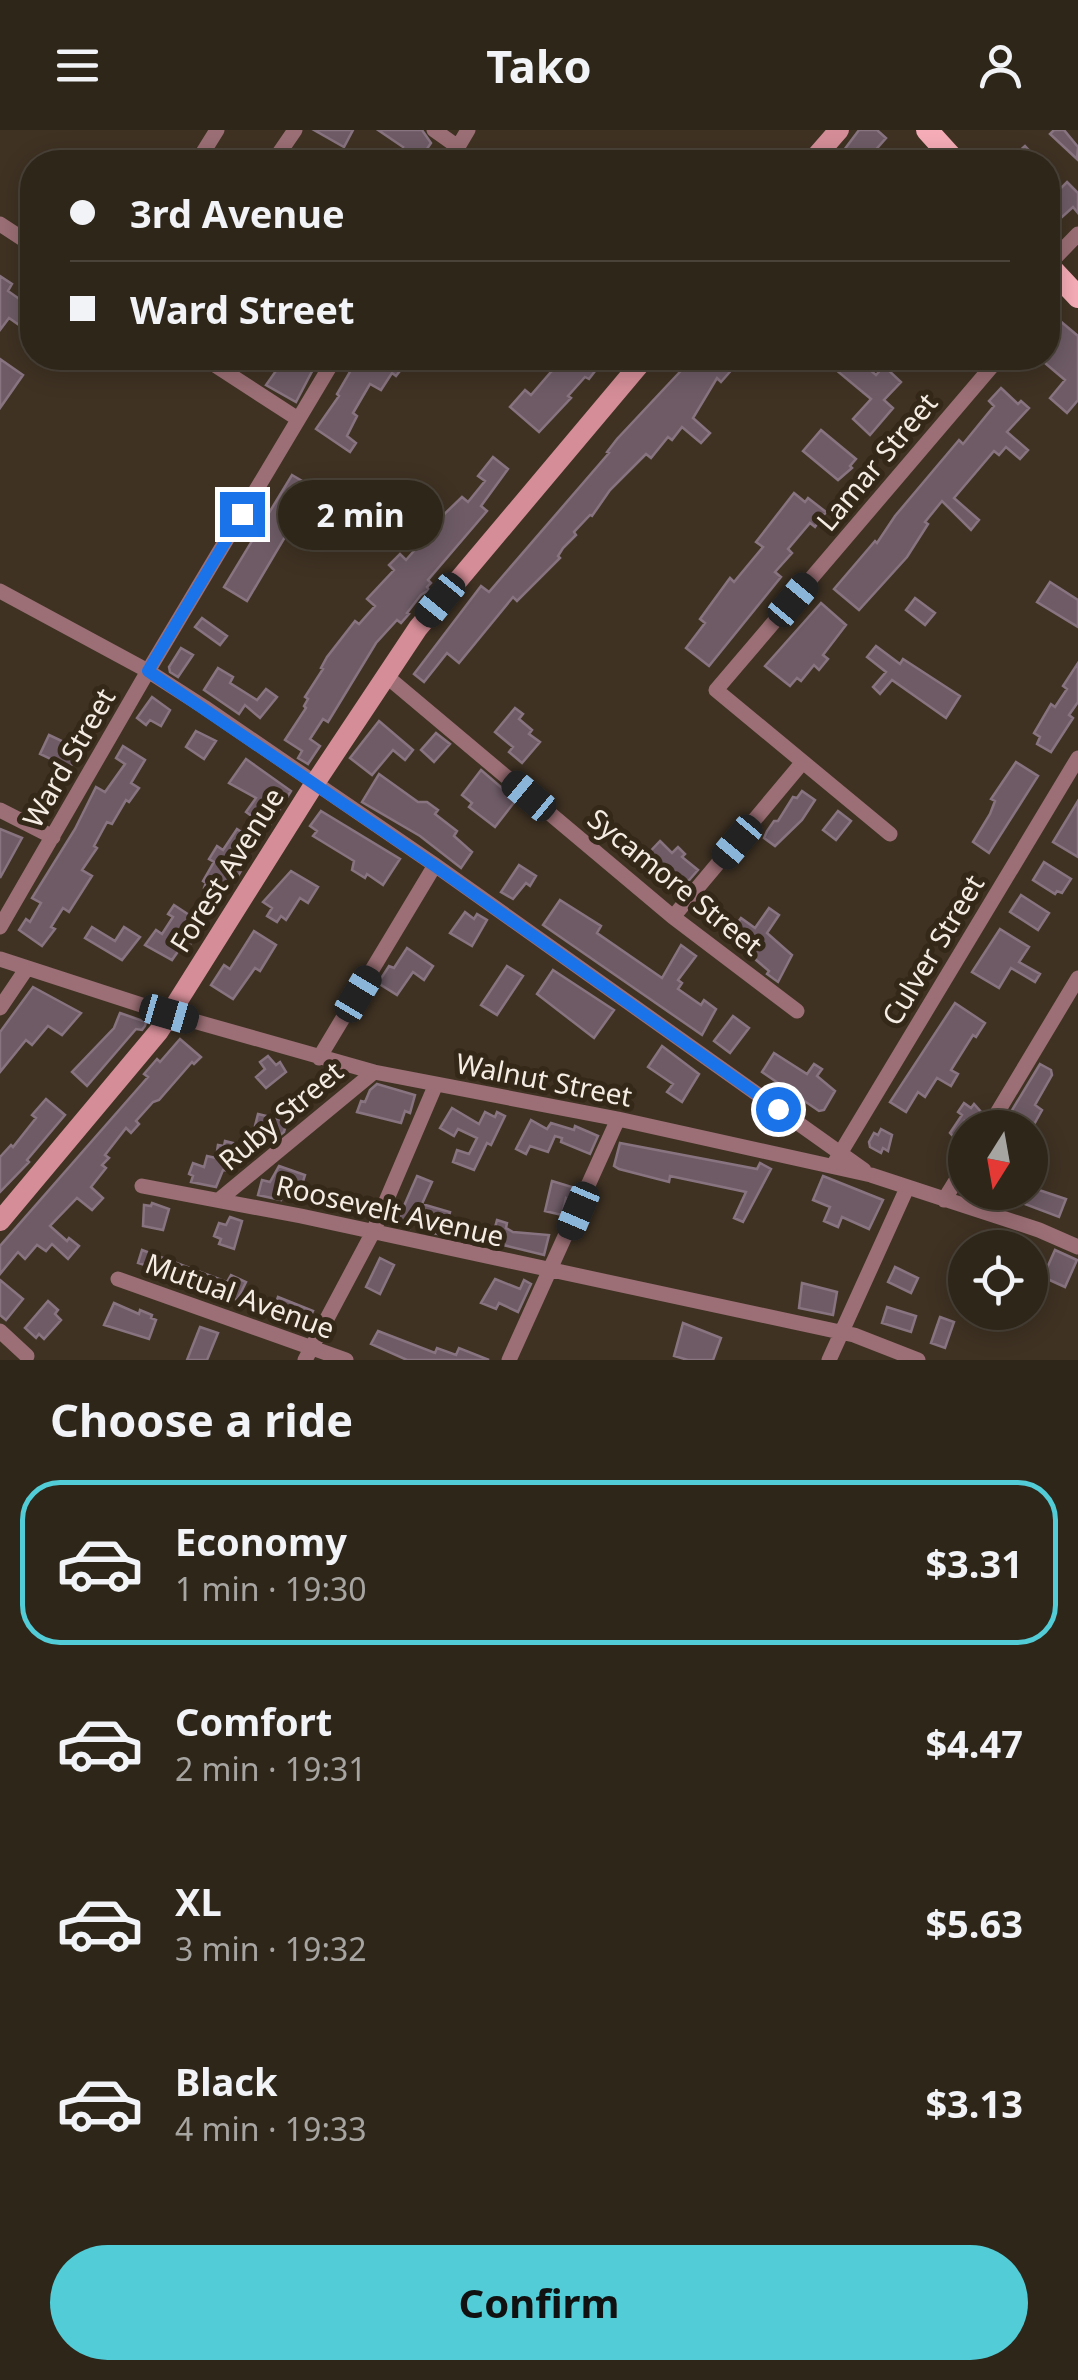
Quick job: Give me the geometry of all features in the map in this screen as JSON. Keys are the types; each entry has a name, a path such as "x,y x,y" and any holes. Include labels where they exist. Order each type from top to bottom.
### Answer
{"main road":[{"path":"927,130 945,150"}],"street":[{"path":"434,130 458,147"},
{"path":"456,150 468,130"},
{"path":"821,150 838,130"},
{"path":"1060,275 1078,234"},
{"path":"222,370 298,419"},
{"name":"Ward Street","path":"0,926 328,370"},
{"name":"Forest Avenue","path":"0,1221 132,1066 169,1014 314,782 418,628 635,370"},
{"name":"Lamar Street","path":"802,762 716,690 988,370"},
{"path":"0,590 148,671 314,782 836,1160 907,1188 1039,1230 1078,1248"},
{"name":"Sycamore Street","path":"385,674 673,917 797,1011"},
{"name":"Culver Street","path":"836,1160 1078,758"},
{"path":"673,917 802,762 890,834"},
{"path":"0,810 53,837"},
{"path":"318,1058 435,866"},
{"name":"Walnut Street","path":"0,959 169,1014 374,1072 836,1160"},
{"path":"0,1008 27,968"},
{"path":"999,1110 1078,978"},
{"name":"Ruby Street","path":"220,1199 374,1072"},
{"path":"308,1354 372,1234 436,1084"},
{"path":"509,1360 618,1119"},
{"name":"Roosevelt Avenue","path":"142,1186 220,1199 842,1334 918,1360"},
{"path":"829,1360 907,1188"},
{"path":"944,1200 948,1194"},
{"name":"Mutual Avenue","path":"118,1279 308,1354 346,1360"},
{"path":"0,1331 27,1356"}],"building":[{"path":"314,130 353,130 344,147"},
{"path":"378,130 422,130 431,143 426,150 401,150 403,147"},
{"path":"859,130 877,130 886,138 876,150 844,150"},
{"path":"1064,130 1078,147 1077,159 1050,134"},
{"path":"1067,182 1078,193 1078,213 1073,207 1060,215 1060,189"},
{"path":"0,276 12,284 8,291 20,299 20,326 9,318 0,330"},
{"path":"1060,321 1078,336 1078,400 1067,413 1050,398 1065,380 1053,370 1060,370"},
{"path":"0,359 23,375 0,408"},
{"path":"277,370 313,370 296,402 266,385"},
{"path":"351,370 401,370 396,376 392,373 381,390 370,384 353,413 357,416 347,436 356,443 350,452 316,429"},
{"path":"553,370 596,370 589,379 585,377 539,432 510,407 525,390 531,395"},
{"path":"682,370 732,370 721,382 717,378 693,418 710,433 701,443 682,427 651,458 646,454 574,532 576,535 563,548 560,558 517,601 513,597 459,663 447,653 424,682 414,674 481,586 489,592 617,439"},
{"path":"836,370 870,370 876,375 888,370 901,382 884,400 893,408 870,435 853,419 871,399"},
{"path":"1001,388 1018,404 1021,401 1029,408 1007,432 1028,450 1020,459 1006,447 999,455 994,451 954,498 979,520 971,530 942,501 925,522 928,524 907,557 859,610 834,589 877,543 959,440 963,444 994,406 989,401"},
{"path":"821,430 856,459 838,480 803,451"},
{"path":"493,457 508,469 481,506 487,511 428,580 429,590 409,614 401,623 397,620 376,643 328,722 323,719 310,739 320,746 308,764 298,758 302,751 285,740 306,708 305,697 327,657 355,621 359,624 375,606 367,599 394,570 389,565 400,554 406,560 427,536 407,519 416,510 433,525 462,497 468,502 485,481 478,476"},
{"path":"292,475 314,488 247,601 224,587"},
{"path":"794,493 826,512 815,527 810,523 788,549 792,553 775,572 781,577 709,666 686,648 705,623 700,619 730,578 734,582 763,547 756,542"},
{"path":"1050,582 1078,600 1078,627 1037,602"},
{"path":"915,598 935,613 925,625 906,610"},
{"path":"821,603 846,625 823,655 828,659 819,670 814,665 801,681 797,678 790,686 765,666"},
{"path":"202,618 227,636 220,645 195,627"},
{"path":"876,646 900,664 903,659 960,696 946,718 892,680 880,694 873,687 886,672 867,657"},
{"path":"181,648 193,655 178,677 169,667"},
{"path":"1078,663 1078,702 1069,715 1073,718 1051,752 1037,744 1040,737 1034,733 1051,704 1055,707 1067,689 1063,686"},
{"path":"218,668 233,677 230,683 257,700 266,689 277,697 260,718 245,705 239,714 204,690"},
{"path":"152,697 170,710 161,726 150,720 146,725 137,718"},
{"path":"515,708 523,714 519,719 532,730 529,734 540,742 522,763 509,752 513,747 495,732"},
{"path":"379,721 413,750 405,760 393,750 372,775 350,758"},
{"path":"196,731 216,741 204,759 186,747"},
{"path":"436,733 450,744 434,762 421,750"},
{"path":"49,735 79,749 70,768 40,754"},
{"path":"123,746 145,760 131,783 139,788 129,802 126,800 112,824 107,822 94,846 97,848 82,870 92,876 69,912 63,908 51,927 55,929 42,946 19,930 26,919 30,922 41,903 32,898 96,787 105,792 125,764 116,758"},
{"path":"246,759 291,791 268,828 246,812 256,798 229,783"},
{"path":"1016,762 1038,776 989,853 973,842 990,814 995,801 991,799"},
{"path":"481,770 516,800 495,827 469,807 472,803 462,795"},
{"path":"379,774 418,802 427,802 438,810 435,814 457,831 454,836 472,852 461,868 420,836 362,802"},
{"path":"802,791 815,800 802,820 775,846 764,838 767,831"},
{"path":"1078,801 1078,857 1053,842"},
{"path":"321,811 400,859 383,885 352,870 354,861 313,836 317,831 310,826"},
{"path":"838,811 851,821 836,840 823,830"},
{"path":"0,829 22,838 0,878"},
{"path":"237,829 255,841 238,876 234,874 223,894 219,892 217,896 204,888 203,881 214,862 209,859 217,846 223,850"},
{"path":"660,841 672,853 678,847 685,854 682,857 698,870 677,894 673,891 676,886 645,857"},
{"path":"1044,862 1071,879 1062,893 1055,894 1033,880"},
{"path":"519,865 536,876 513,899 501,892"},
{"path":"291,871 318,887 308,903 300,898 286,920 281,916 277,922 267,916 272,908 263,902"},
{"path":"1021,895 1049,913 1038,930 1010,912"},
{"path":"560,900 601,926 597,933 662,978 681,945 696,956 678,980 682,983 678,989 701,1005 704,1000 716,1009 702,1035 543,925"},
{"path":"174,905 203,924 191,943 186,940 172,960 145,945 156,930 162,934 173,917 168,914"},
{"path":"769,908 779,915 767,933 792,955 778,982 728,936 741,918 755,928"},
{"path":"465,912 474,919 477,914 487,920 472,946 450,933"},
{"path":"92,927 115,941 124,927 140,937 122,960 85,938"},
{"path":"1000,929 1029,947 1019,962 1040,974 1035,982 1011,968 999,988 972,972"},
{"path":"254,931 276,945 260,971 255,968 233,999 211,985 224,965 230,969"},
{"path":"407,948 433,966 424,980 413,972 397,995 378,983"},
{"path":"507,966 523,976 497,1015 481,1005"},
{"path":"553,970 614,1010 594,1038 537,994"},
{"path":"33,987 81,1013 62,1035 48,1026 32,1045 26,1040 0,1072 0,1032"},
{"path":"955,1003 985,1023 951,1070 958,1074 951,1086 937,1078 925,1097 918,1092 906,1112 890,1102"},
{"path":"120,1013 146,1022 145,1026 136,1029 87,1086 72,1072 114,1028"},
{"path":"733,1016 749,1028 730,1053 714,1041"},
{"path":"180,1039 201,1057 153,1102 131,1133 126,1128 105,1155 109,1158 102,1165 106,1168 91,1187 103,1198 92,1210 77,1198 50,1226 79,1246 68,1259 52,1244 46,1251 37,1245 25,1259 18,1252 0,1274 0,1246 148,1077 144,1074 157,1059 160,1062"},
{"path":"662,1046 699,1074 682,1102 667,1092 673,1084 648,1067"},
{"path":"774,1053 807,1074 814,1064 822,1069 817,1076 835,1091 824,1110 819,1111 762,1072"},
{"path":"268,1056 276,1065 280,1062 286,1072 266,1088 256,1077 265,1069 260,1062"},
{"path":"1040,1064 1051,1070 1035,1105 1042,1110 1012,1110"},
{"path":"377,1084 415,1095 410,1113 405,1111 401,1123 357,1112 361,1101 365,1102"},
{"path":"46,1099 65,1115 0,1192 0,1157 36,1118 32,1115"},
{"path":"964,1103 971,1108 974,1104 979,1110 959,1110"},
{"path":"452,1108 479,1124 485,1112 505,1116 474,1170 453,1162 457,1150 469,1154 477,1138 458,1129 454,1136 440,1128"},
{"path":"258,1114 287,1121 284,1132 280,1135 255,1126"},
{"path":"531,1120 547,1129 551,1123 574,1130 575,1126 598,1136 590,1154 555,1136 548,1152 530,1146 526,1154 516,1149"},
{"path":"881,1129 892,1135 888,1151 883,1148 881,1153 870,1147 869,1142"},
{"path":"225,1141 249,1147 246,1159 235,1156 231,1171 223,1170 216,1187 191,1182 193,1163 204,1167 207,1156 216,1158 218,1145 224,1146"},
{"path":"620,1143 757,1169 760,1163 771,1169 743,1222 734,1218 746,1192 670,1176 669,1182 619,1169 614,1166"},
{"path":"279,1166 305,1175 301,1188 286,1183 281,1200 258,1195 262,1180 270,1182"},
{"path":"417,1176 432,1182 422,1204 450,1212 444,1235 432,1233 434,1224 414,1220 410,1228 397,1222"},
{"path":"823,1176 883,1200 869,1229 842,1217 838,1227 824,1221 830,1207 813,1200"},
{"path":"552,1181 575,1188 569,1200 566,1198 562,1215 545,1211"},
{"path":"1048,1193 1066,1199 1059,1217 1041,1210 1048,1210"},
{"path":"152,1203 169,1209 163,1230 143,1226 144,1205"},
{"path":"230,1217 242,1221 234,1249 219,1244 221,1239 214,1236 219,1223 226,1225"},
{"path":"497,1220 507,1223 506,1228 513,1232 549,1235 544,1255 491,1242"},
{"path":"142,1250 227,1282 231,1275 246,1282 237,1300 138,1263"},
{"path":"1055,1250 1077,1260 1065,1287 1048,1279 1048,1266"},
{"path":"380,1258 394,1265 380,1294 366,1287"},
{"path":"895,1267 918,1278 911,1293 888,1282"},
{"path":"495,1279 520,1289 524,1280 531,1284 518,1312 499,1303 496,1309 481,1303"},
{"path":"0,1280 23,1299 6,1320 0,1315"},
{"path":"802,1283 837,1292 833,1315 799,1308"},
{"path":"278,1297 313,1311 306,1327 272,1313"},
{"path":"48,1301 58,1310 55,1314 61,1320 44,1339 39,1334 36,1338 25,1328"},
{"path":"114,1303 152,1315 156,1320 149,1339 104,1325"},
{"path":"887,1307 916,1316 911,1332 882,1323"},
{"path":"940,1317 948,1320 948,1330 951,1330 945,1348 931,1343"},
{"path":"683,1323 721,1338 713,1360 674,1356"},
{"path":"200,1327 218,1333 207,1360 187,1360"},
{"path":"378,1331 435,1353 437,1348 456,1355 459,1348 489,1360 407,1360 371,1344"}],"route":[{"path":"242,514 148,671 435,866 778,1109"}]}
